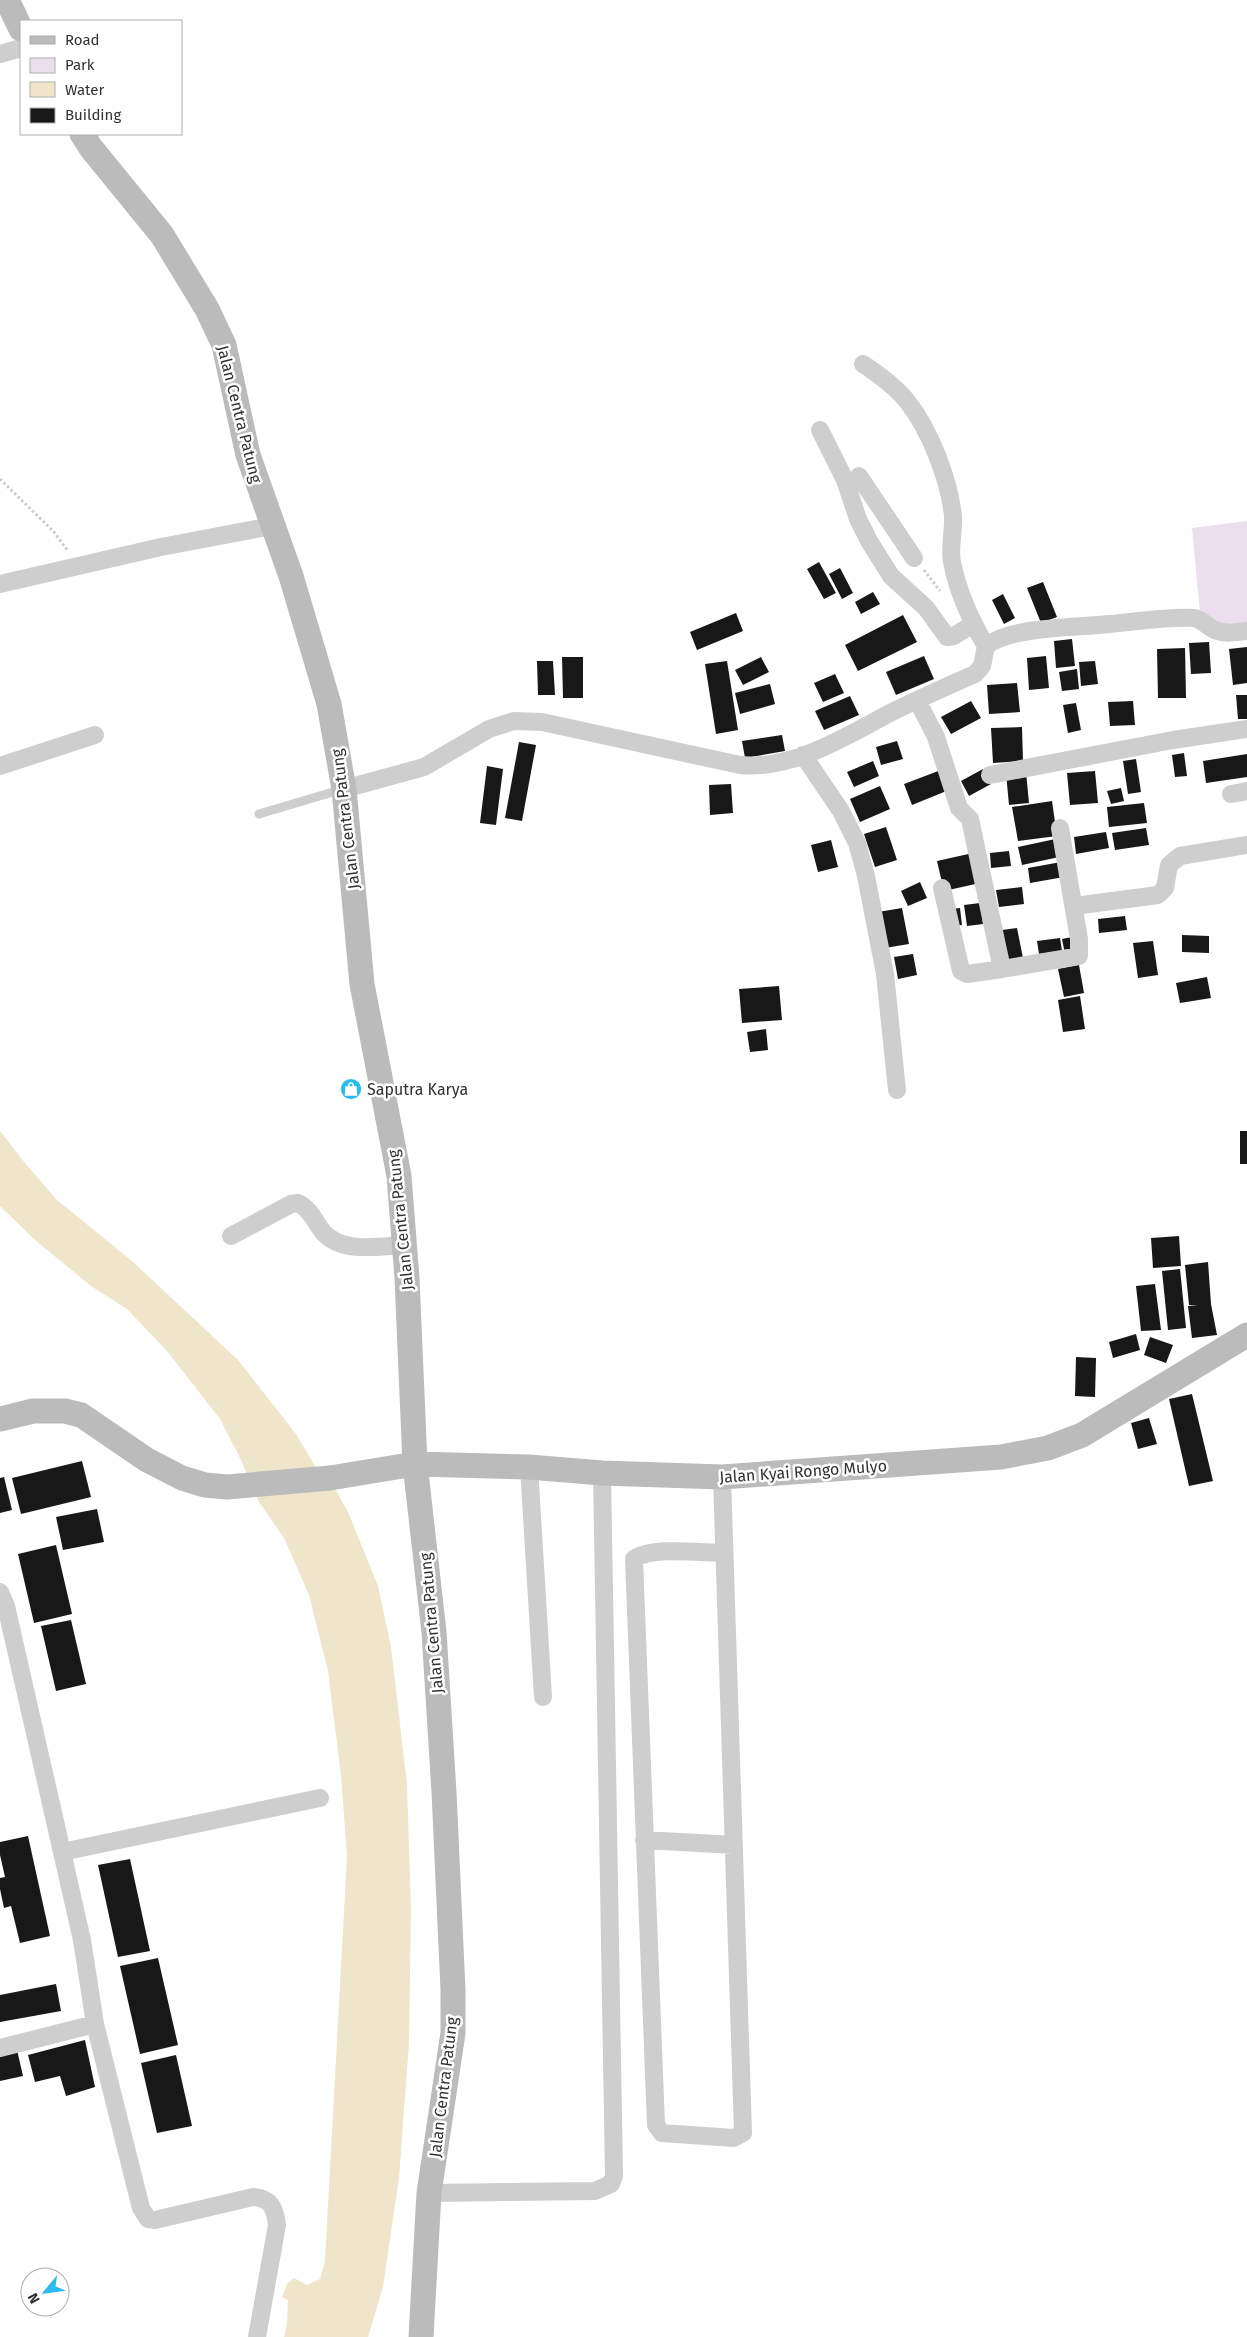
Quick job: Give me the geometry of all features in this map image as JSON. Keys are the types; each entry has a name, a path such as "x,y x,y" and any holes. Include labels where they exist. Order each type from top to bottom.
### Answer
{"street":[{"path":"6,0 20,27"},
{"path":"0,54 20,48"},
{"name":"Jalan Centra Patung","path":"83,135 91,148 162,234 207,308 224,345 248,455 291,576 327,696 344,789 362,984 399,1176 415,1464 434,1632 454,1990 453,2033 429,2193 421,2337"},
{"path":"863,364 887,382 906,400 920,422 935,455 945,478 950,500 953,518 951,559 960,598 986,646"},
{"path":"820,430 845,480 858,519 891,576 926,608 947,637 954,636 973,624"},
{"path":"860,476 914,558"},
{"path":"0,584 161,547 272,526"},
{"path":"344,789 424,767 489,729 514,721 542,722 740,765 759,767 803,756 975,674 982,666 986,646 992,641 1006,636 1049,629 1154,619 1196,618 1214,630 1224,633 1247,631"},
{"path":"917,700 936,737 959,808 970,819 1002,968"},
{"path":"990,775 1173,740 1247,729"},
{"path":"0,766 95,735"},
{"path":"803,756 841,811 857,843 866,876 885,974 898,1090"},
{"path":"942,888 961,971 967,974 1080,956 1074,906 1060,828"},
{"path":"1074,906 1158,895 1165,888 1169,865 1180,856 1247,844"},
{"path":"232,1236 291,1204 298,1203 307,1208 331,1239 356,1246 404,1245"},
{"name":"Jalan Kyai Rongo Mulyo","path":"0,1419 33,1411 64,1411 80,1415 147,1460 182,1478 204,1485 228,1488 330,1478 415,1464 528,1467 722,1477 1001,1457 1048,1448 1082,1435 1247,1335"},
{"path":"528,1467 543,1697"},
{"path":"429,2193 595,2191 611,2184 614,2176 602,1472"},
{"path":"722,1477 743,2133 734,2138 662,2133 657,2128 634,1559 643,1553 724,1553"},
{"path":"0,1592 6,1606 82,1940 95,2024 144,2215 148,2219 155,2220 253,2197 262,2198 270,2202 276,2214 276,2225 257,2337"},
{"path":"62,1852 320,1798"},
{"path":"644,1840 734,1845"},
{"path":"0,2048 95,2024"}],"lane":[{"path":"259,814 344,789"}],"path":[{"path":"0,479 54,532 79,566"}],"green space":[{"path":"1247,521 1247,625 1228,628 1200,614 1192,528"}],"water":[{"path":"0,1131 57,1200 132,1261 238,1360 296,1434 325,1483 335,1489 348,1512 378,1586 391,1647 407,1784 411,1909 409,2043 399,2178 383,2287 368,2337 284,2337 287,2324 288,2300 282,2297 287,2284 294,2278 307,2285 320,2279 325,2261 347,1856 341,1775 328,1671 309,1595 284,1538 259,1502 241,1460 220,1419 167,1351 127,1309 91,1286 35,1240 0,1206"}],"building":[{"path":"819,562 836,593 824,599 807,569"},
{"path":"840,568 853,593 842,599 829,574"},
{"path":"1043,582 1057,617 1041,623 1027,588"},
{"path":"873,592 880,604 861,614 855,602"},
{"path":"1003,594 1015,618 1004,624 992,600"},
{"path":"736,613 743,631 697,650 690,632"},
{"path":"903,615 917,642 858,671 845,645"},
{"path":"1072,639 1075,666 1056,668 1054,641"},
{"path":"1209,642 1211,673 1191,674 1189,643"},
{"path":"1247,647 1247,683 1233,685 1229,649"},
{"path":"1185,648 1186,698 1158,698 1157,649"},
{"path":"924,656 934,679 896,695 886,672"},
{"path":"1046,656 1049,688 1029,690 1027,658"},
{"path":"562,657 583,657 583,698 563,698"},
{"path":"761,657 769,672 743,685 735,670"},
{"path":"537,661 553,661 555,695 538,695"},
{"path":"727,661 738,730 716,734 705,664"},
{"path":"1095,661 1098,684 1081,686 1079,662"},
{"path":"1077,669 1079,689 1062,691 1059,672"},
{"path":"835,674 844,693 823,702 814,683"},
{"path":"1017,683 1020,712 989,714 987,685"},
{"path":"770,684 775,704 740,714 735,693"},
{"path":"1236,695 1247,695 1247,719 1238,719"},
{"path":"850,696 859,715 824,730 815,711"},
{"path":"971,701 981,718 951,734 941,717"},
{"path":"1133,701 1135,725 1110,726 1108,702"},
{"path":"1076,703 1081,730 1068,733 1063,705"},
{"path":"1022,727 1023,761 993,763 991,728"},
{"path":"782,735 785,751 745,758 742,741"},
{"path":"897,741 903,759 881,765 876,747"},
{"path":"519,742 536,745 522,821 505,818"},
{"path":"1184,753 1187,776 1175,777 1172,755"},
{"path":"1247,754 1247,777 1206,783 1203,761"},
{"path":"1136,759 1141,792 1128,794 1123,761"},
{"path":"873,761 879,776 854,787 847,772"},
{"path":"487,766 503,769 496,825 480,823"},
{"path":"983,769 991,784 969,796 961,781"},
{"path":"941,770 949,790 912,805 904,784"},
{"path":"1095,771 1098,803 1070,805 1067,773"},
{"path":"1026,772 1029,803 1009,805 1006,773"},
{"path":"731,784 733,813 710,815 709,785"},
{"path":"880,786 890,809 860,822 850,799"},
{"path":"1121,788 1124,801 1111,804 1107,791"},
{"path":"1052,801 1057,836 1018,841 1012,807"},
{"path":"1144,803 1147,823 1109,827 1107,807"},
{"path":"886,827 897,860 875,867 864,834"},
{"path":"1146,828 1149,845 1115,850 1112,833"},
{"path":"1106,832 1109,848 1076,854 1074,837"},
{"path":"1060,838 1064,856 1022,865 1018,847"},
{"path":"831,840 838,867 818,872 811,845"},
{"path":"1009,851 1011,866 991,868 990,853"},
{"path":"973,853 980,883 944,891 937,861"},
{"path":"1061,862 1064,877 1030,883 1028,868"},
{"path":"920,882 927,898 908,906 901,891"},
{"path":"1022,887 1024,904 999,907 996,890"},
{"path":"980,903 983,924 967,926 964,905"},
{"path":"902,908 909,944 885,948 878,912"},
{"path":"960,908 962,925 952,926 950,909"},
{"path":"1125,916 1127,930 1099,933 1098,919"},
{"path":"1017,928 1023,958 1008,961 1002,930"},
{"path":"1182,935 1209,936 1209,953 1182,952"},
{"path":"1072,937 1075,952 1065,954 1062,939"},
{"path":"1060,938 1062,951 1039,954 1037,941"},
{"path":"1153,941 1158,975 1138,978 1133,943"},
{"path":"913,954 917,975 898,979 894,957"},
{"path":"1079,965 1084,993 1064,997 1058,969"},
{"path":"1207,977 1211,998 1180,1003 1176,983"},
{"path":"779,986 782,1020 742,1023 739,989"},
{"path":"1080,996 1085,1029 1063,1032 1058,1000"},
{"path":"766,1029 768,1050 750,1052 747,1032"},
{"path":"1240,1131 1247,1131 1247,1164 1240,1164"},
{"path":"1179,1236 1181,1266 1153,1268 1151,1238"},
{"path":"1208,1262 1211,1304 1217,1335 1192,1338 1188,1306 1198,1305 1189,1305 1185,1265"},
{"path":"1180,1269 1186,1328 1168,1330 1162,1271"},
{"path":"1155,1284 1161,1330 1141,1331 1136,1286"},
{"path":"1136,1334 1140,1350 1113,1358 1109,1342"},
{"path":"1150,1337 1173,1345 1166,1363 1144,1355"},
{"path":"1076,1357 1096,1358 1095,1397 1075,1396"},
{"path":"1192,1394 1213,1481 1189,1486 1169,1399"},
{"path":"1149,1418 1157,1444 1138,1449 1131,1423"},
{"path":"82,1461 91,1497 21,1514 12,1478"},
{"path":"4,1477 12,1510 0,1513 0,1478"},
{"path":"97,1509 104,1542 63,1550 56,1517"},
{"path":"56,1545 72,1614 34,1623 18,1554"},
{"path":"71,1620 86,1684 56,1691 41,1626"},
{"path":"28,1836 50,1936 20,1943 11,1906 4,1908 0,1889 0,1878 5,1877 0,1855 0,1842"},
{"path":"130,1859 150,1951 118,1957 98,1865"},
{"path":"158,1958 178,2045 140,2054 120,1966"},
{"path":"56,1984 61,2011 0,2022 0,1995"},
{"path":"85,2040 95,2087 66,2096 60,2076 35,2082 28,2055"},
{"path":"17,2050 23,2076 0,2081 0,2054"},
{"path":"176,2055 192,2126 157,2133 141,2063"}],"place":[{"name":"Saputra Karya","path":"351,1089"}]}
